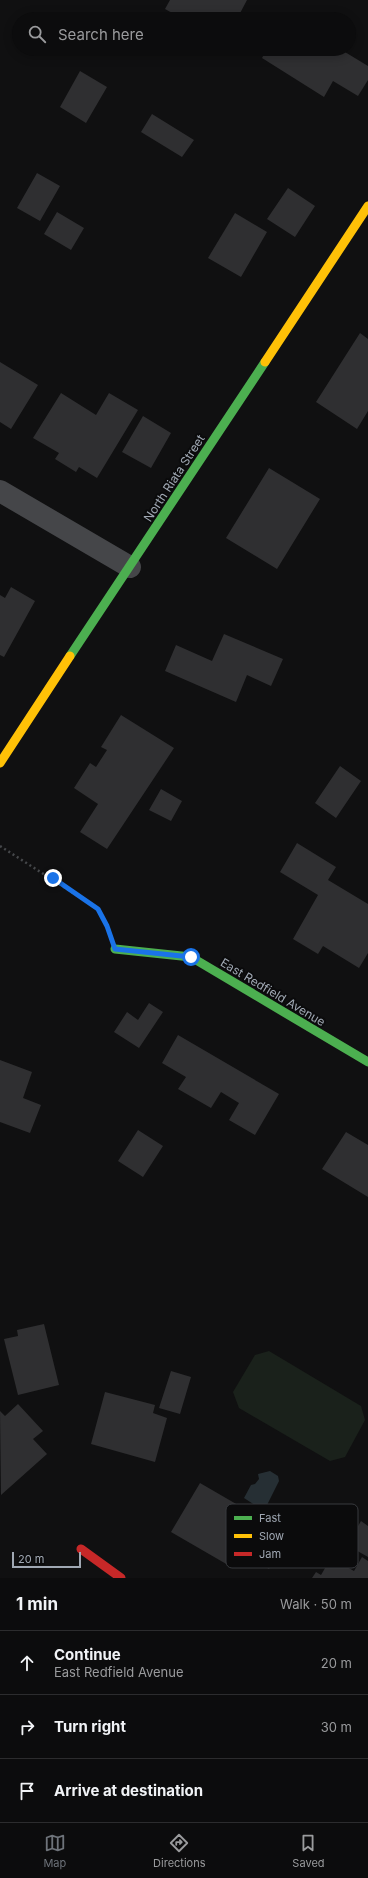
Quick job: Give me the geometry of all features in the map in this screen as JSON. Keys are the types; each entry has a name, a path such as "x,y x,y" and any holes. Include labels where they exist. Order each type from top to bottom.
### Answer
{"street":[{"name":"North Riata Street","path":"0,763 368,206"},
{"path":"0,491 130,567"},
{"name":"East Redfield Avenue","path":"115,949 191,957 368,1062"},
{"path":"81,1549 121,1578"}],"path":[{"path":"0,846 98,909 107,926 115,949"}],"shaded area":[{"path":"269,1351 361,1406 365,1420 345,1457 330,1461 239,1408 233,1392 255,1355"},
{"path":"270,1471 278,1476 279,1481 268,1504 253,1504 244,1498 251,1485 255,1484 259,1479 258,1474"}],"building":[{"path":"170,0 247,0 241,12 170,12 165,9"},
{"path":"263,56 352,56 368,66 368,80 358,96 333,81 324,97 262,58"},
{"path":"80,71 107,87 86,123 60,107"},
{"path":"152,114 194,140 182,157 141,132"},
{"path":"37,173 60,186 40,221 17,208"},
{"path":"288,188 315,206 295,237 267,219"},
{"path":"57,212 84,228 71,250 44,234"},
{"path":"235,213 267,232 241,277 208,258"},
{"path":"360,333 368,339 368,411 357,429 316,402"},
{"path":"0,362 38,385 11,429 0,422"},
{"path":"61,393 96,415 109,393 138,410 97,478 79,467 76,472 55,459 59,453 33,438"},
{"path":"143,416 171,433 151,468 122,452"},
{"path":"269,468 320,499 277,569 226,538"},
{"path":"11,587 35,601 4,657 0,655 0,595 5,598"},
{"path":"224,634 283,659 271,686 247,675 236,702 165,671 176,645 212,661"},
{"path":"121,715 174,748 107,849 80,832 98,804 74,788 90,763 96,767 107,750 101,747"},
{"path":"340,766 361,781 336,818 315,803"},
{"path":"161,789 182,801 171,821 149,810"},
{"path":"297,843 336,867 328,880 368,904 368,953 359,968 323,946 318,954 293,939 318,895 280,872"},
{"path":"149,1003 163,1012 139,1048 114,1032 127,1012 138,1020"},
{"path":"178,1035 279,1094 255,1135 229,1120 239,1103 221,1092 211,1108 178,1089 186,1077 162,1063"},
{"path":"0,1060 32,1072 23,1098 41,1105 30,1133 0,1122"},
{"path":"138,1130 163,1146 143,1177 118,1161"},
{"path":"346,1132 368,1145 368,1197 322,1169"},
{"path":"44,1324 59,1385 18,1395 4,1339 18,1336 17,1330"},
{"path":"171,1371 191,1377 180,1414 159,1408"},
{"path":"105,1392 155,1405 153,1413 167,1418 155,1462 91,1444"},
{"path":"18,1404 43,1431 33,1439 47,1454 1,1495 0,1411 5,1416"},
{"path":"200,1483 236,1504 226,1504 226,1564 171,1532"},
{"path":"361,1521 368,1526 368,1557 358,1551 358,1526"},
{"path":"362,1557 368,1561 368,1578 312,1578 316,1572 321,1575 325,1568 349,1568 354,1571 356,1568 358,1568 358,1564"}],"traffic: fast":[{"path":"70,656 265,362"},
{"path":"115,949 191,957 368,1062"}],"traffic: slow":[{"path":"265,362 368,206"},
{"path":"0,763 70,656"}],"traffic: jam":[{"path":"81,1549 121,1578"}],"route":[{"path":"53,878 98,909 107,926 115,949 191,957"}]}
